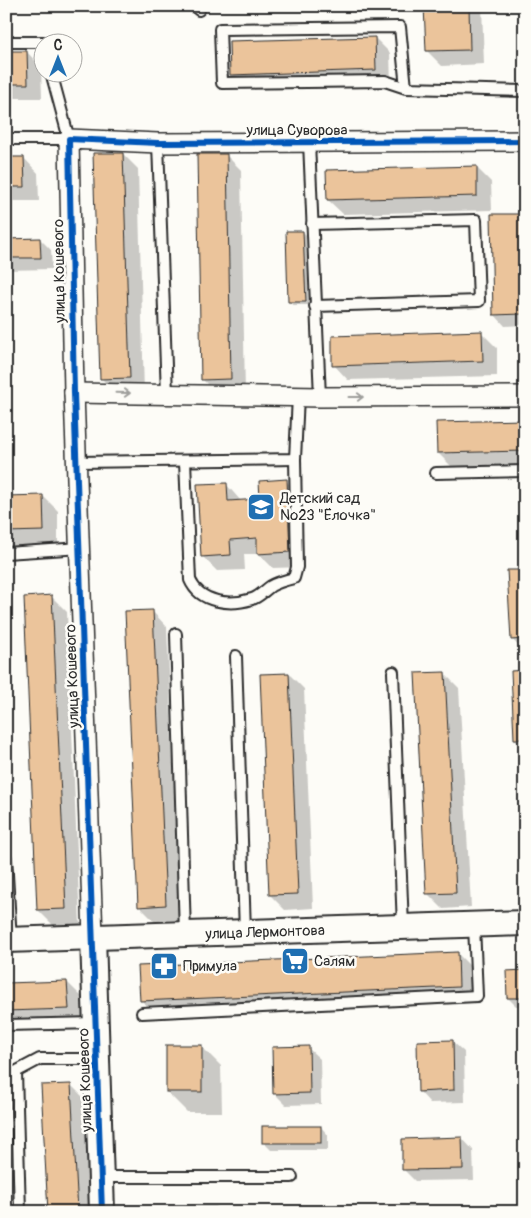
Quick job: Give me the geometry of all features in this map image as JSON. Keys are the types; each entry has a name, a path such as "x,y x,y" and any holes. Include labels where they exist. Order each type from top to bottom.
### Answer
{"street":[{"name":"улица Суворова","path":"69,139 158,143 525,141"},
{"name":"улица Кошевого","path":"69,139 74,393 81,548 102,1212"},
{"path":"74,393 320,397 525,396"},
{"name":"улица Лермонтова","path":"9,940 525,923"}],"lane":[{"path":"406,88 400,27 220,29 222,83 385,81 406,88 525,91"},
{"path":"6,42 32,42"},
{"path":"6,139 69,139 54,82"},
{"path":"309,142 320,397"},
{"path":"158,143 167,394"},
{"path":"312,224 476,220 479,301 316,306"},
{"path":"185,461 190,580 194,590 208,599 228,603 253,599 273,585 294,578 297,567 295,459 298,396"},
{"path":"77,462 295,459"},
{"path":"436,473 525,471"},
{"path":"6,553 81,548"},
{"path":"176,634 185,934"},
{"path":"236,656 245,932"},
{"path":"393,672 403,927"},
{"path":"6,858 9,940"},
{"path":"142,1013 477,996 474,925"},
{"path":"6,1025 96,1023"},
{"path":"6,1077 40,1059 97,1058"},
{"path":"16,1072 20,1212"},
{"path":"101,1177 292,1177"}],"building":[{"path":"424,6 469,6 470,50 426,51"},
{"path":"375,37 376,70 230,75 229,41"},
{"path":"6,51 27,51 28,84 6,84"},
{"path":"93,153 123,153 130,378 100,379"},
{"path":"197,154 227,154 231,379 201,380"},
{"path":"6,157 24,157 25,187 6,187"},
{"path":"477,166 477,196 327,200 326,170"},
{"path":"491,214 521,214 522,314 493,315"},
{"path":"286,231 303,231 306,302 288,302"},
{"path":"40,238 41,258 6,258 6,239"},
{"path":"482,331 483,361 332,366 332,336"},
{"path":"525,420 525,451 437,453 436,422"},
{"path":"287,479 290,552 257,554 257,538 230,540 231,555 201,557 197,484 227,483 228,501 260,499 259,481"},
{"path":"43,495 44,531 6,532 6,496"},
{"path":"507,570 525,570 525,639 511,640"},
{"path":"52,595 66,909 37,910 24,597"},
{"path":"153,610 166,905 138,907 125,611"},
{"path":"525,670 525,739 514,739 511,671"},
{"path":"445,672 456,893 426,894 415,673"},
{"path":"289,673 298,894 269,895 260,674"},
{"path":"458,952 459,987 140,1001 138,966"},
{"path":"525,970 525,998 507,998 506,971"},
{"path":"67,981 69,1009 6,1011 6,983"},
{"path":"453,1040 454,1090 418,1092 417,1041"},
{"path":"166,1045 202,1045 202,1092 166,1092"},
{"path":"309,1046 310,1093 273,1094 272,1047"},
{"path":"71,1084 78,1212 48,1212 41,1085"},
{"path":"262,1126 321,1126 321,1143 262,1143"},
{"path":"462,1137 463,1169 402,1170 402,1139"}],"cycle path":[{"path":"102,1212 74,393 69,139 158,143 525,141"}],"place":[{"name":"Детский сад №23 \"Ёлочка\"","path":"261,507"},
{"name":"Салям","path":"295,961"},
{"name":"Примула","path":"164,966"}]}
